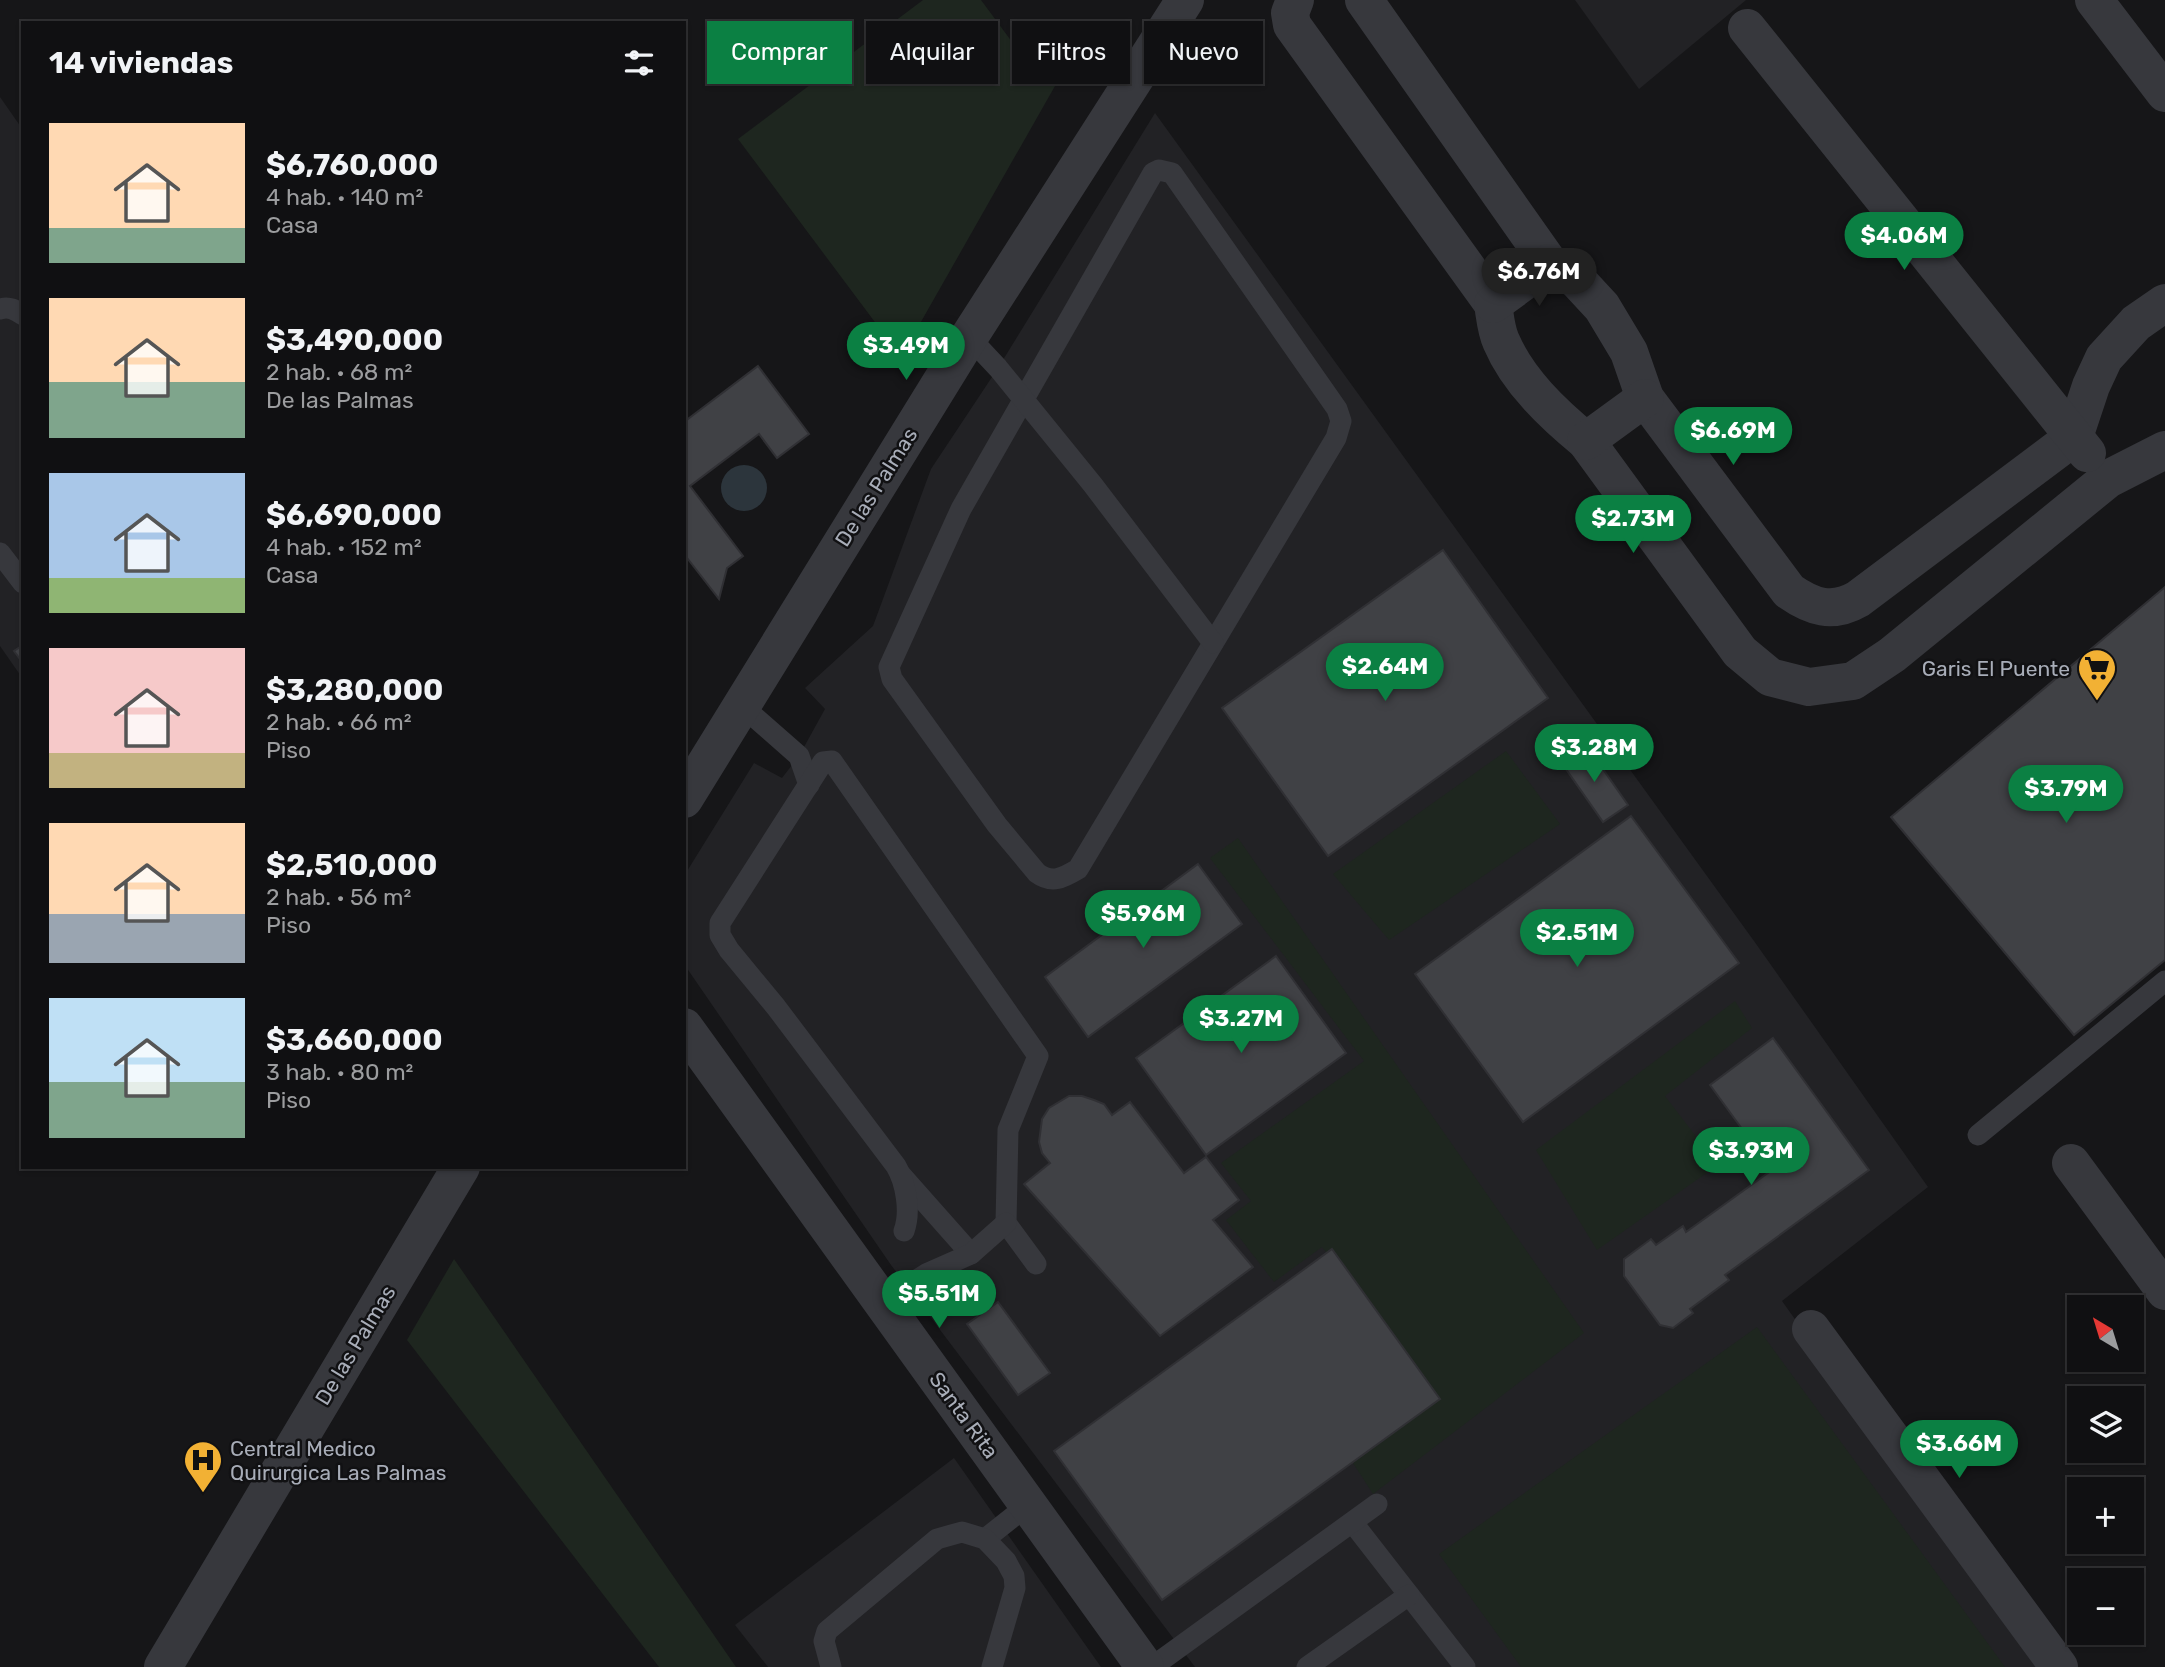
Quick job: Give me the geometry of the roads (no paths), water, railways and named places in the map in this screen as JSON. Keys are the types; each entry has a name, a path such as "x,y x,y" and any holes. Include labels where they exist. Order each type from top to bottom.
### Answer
{"street":[{"name":"De las Palmas","path":"686,796 969,337 1185,0"},
{"path":"1295,0 1290,13 1292,25 1493,304 1500,338 1508,355 1557,418 1586,440 1740,652 1770,677 1809,687 1853,681 1892,655 2108,479 2165,450"},
{"path":"1364,0 1549,263 1577,281 1602,307 1629,352 1645,398 1788,591 1808,603 1844,607 1858,600 2074,437 2091,386 2104,358 2136,323 2165,303"},
{"path":"2094,0 2165,93"},
{"path":"1747,28 2108,479"},
{"path":"1493,304 1549,263"},
{"path":"1586,440 1645,398"},
{"name":"Santa Rita","path":"686,1030 1145,1667"},
{"path":"2071,1163 2165,1291"},
{"name":"De las Palmas","path":"163,1667 460,1169"},
{"path":"1811,1329 2059,1667"}],"lane":[{"path":"1164,170 1172,173 1342,421 1336,438 1079,869 1054,880 1037,873 997,825 892,679 889,667 961,509 1023,400 1153,173 1164,170"},
{"path":"0,309 5,307 21,314"},
{"path":"969,337 998,368 1093,485 1213,643"},
{"path":"0,553 21,580"},
{"path":"742,706 799,756 810,785"},
{"path":"971,1254 900,1173 776,1007 729,950 719,931 720,923 823,762 832,761 1038,1056 1008,1130 1006,1223 1036,1264"},
{"path":"1978,1136 2165,981"},
{"path":"900,1173 907,1215 904,1231"},
{"path":"882,1302 928,1273 971,1254 1006,1223"},
{"path":"1152,1667 1377,1504"},
{"path":"985,1539 1028,1505"},
{"path":"1353,1523 1465,1667"},
{"path":"831,1667 824,1641 825,1634 937,1539 962,1532 985,1539 1006,1561 1014,1576 1015,1588 992,1667"},
{"path":"1307,1667 1409,1595"}],"place":[{"name":"Garis El Puente","path":"2097,702"},
{"name":"Central Medico Quirurgica Las Palmas","path":"203,1494"}]}
